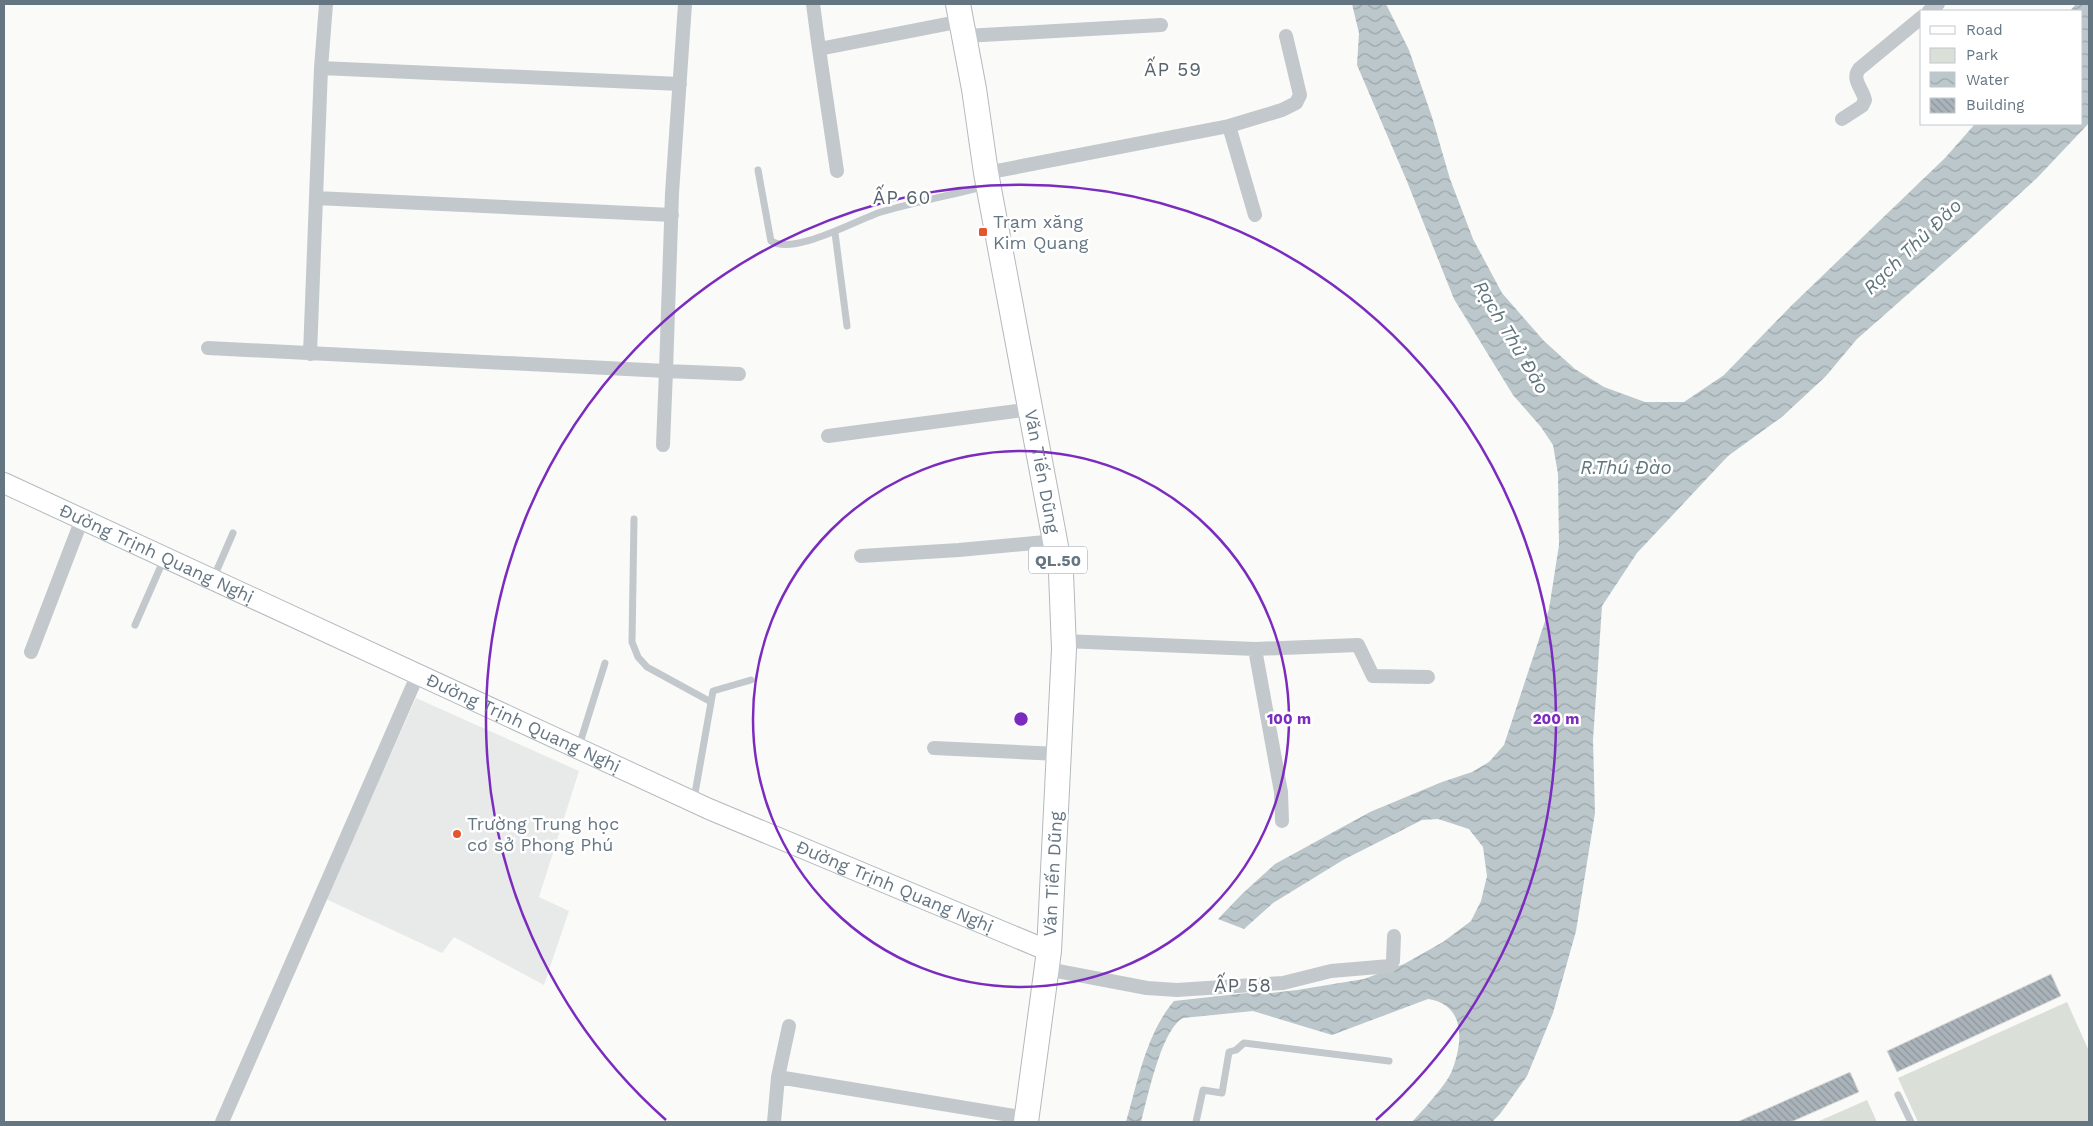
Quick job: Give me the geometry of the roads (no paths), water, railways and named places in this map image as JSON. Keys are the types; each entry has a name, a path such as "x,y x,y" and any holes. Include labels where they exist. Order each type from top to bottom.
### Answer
{"highway":[{"name":"Văn Tiến Dũng","path":"962,20 988,179 1060,573 1064,641 1048,960 1029,1121"}],"main road":[{"name":"Đường Trịnh Quang Nghị","path":"4,483 693,802 1048,960"}],"street":[{"path":"310,354 321,68 326,4"},
{"path":"663,445 672,215 685,4"},
{"path":"813,4 837,171"},
{"path":"1842,119 1862,106 1865,100 1855,74 1920,19"},
{"path":"819,49 962,20 1161,26"},
{"path":"988,179 1229,126 1282,110 1296,103 1300,95 1286,36"},
{"path":"321,68 680,84"},
{"path":"1229,126 1255,215"},
{"path":"316,198 672,215"},
{"path":"208,348 739,374"},
{"path":"828,436 1031,409"},
{"path":"31,652 82,519"},
{"path":"861,556 959,550 1055,541"},
{"path":"1064,641 1255,649 1358,645 1373,676 1428,677"},
{"path":"1255,649 1281,792 1282,821"},
{"path":"222,1122 418,674"},
{"path":"934,748 1059,754"},
{"path":"1048,960 1139,986 1177,990 1283,983 1331,971 1390,966 1393,961 1394,936"},
{"path":"774,1122 778,1077 789,1026"},
{"path":"778,1077 1029,1121"}],"lane":[{"path":"758,170 771,241 784,244 835,233 878,213 988,179"},
{"path":"835,233 847,326"},
{"path":"634,519 632,642 638,657 647,667 711,702"},
{"path":"213,579 233,533"},
{"path":"135,625 164,558"},
{"path":"578,749 605,663"},
{"path":"693,802 713,691 751,680"},
{"path":"1196,1122 1203,1090 1222,1093 1229,1052 1236,1050 1244,1043 1389,1061"},
{"path":"1898,1095 1911,1122"}],"water":[{"name":"R.Thú Đào","path":"1352,4 1386,4 1409,50 1432,117 1450,179 1473,239 1502,293 1544,341 1575,369 1604,387 1645,402 1684,402 1724,375 1792,305 1945,158 1974,125 2083,125 2083,10 2071,10 2076,4 2089,4 2089,123 2037,178 1857,339 1826,376 1783,416 1728,456 1637,553 1602,606 1593,740 1595,813 1576,931 1553,1013 1527,1076 1500,1114 1492,1122 1412,1122 1448,1079 1458,1050 1459,1027 1456,1017 1450,1009 1441,1003 1428,999 1332,1035 1253,1011 1183,1018 1175,1025 1162,1050 1156,1065 1141,1122 1126,1122 1144,1058 1156,1028 1174,1001 1297,990 1364,979 1404,964 1443,942 1471,921 1481,901 1487,876 1483,847 1469,829 1438,819 1422,820 1343,860 1273,903 1244,929 1218,919 1275,864 1370,812 1442,782 1472,772 1489,762 1504,745 1549,609 1559,545 1558,474 1553,445 1541,427 1513,395 1454,299 1406,179 1357,65 1359,33"}],"place":[{"name":"Trạm xăng Kim Quang","path":"983,232"},
{"name":"Trường Trung học cơ sở Phong Phú","path":"457,834"}],"district":[{"name":"ẤP 59","path":"1173,69"},
{"name":"ẤP 60","path":"902,197"},
{"name":"ẤP 58","path":"1243,985"}],"water label":[{"name":"Rạch Thủ Đảo","path":"1912,246"},
{"name":"Rạch Thủ Đảo","path":"1512,337"}]}
